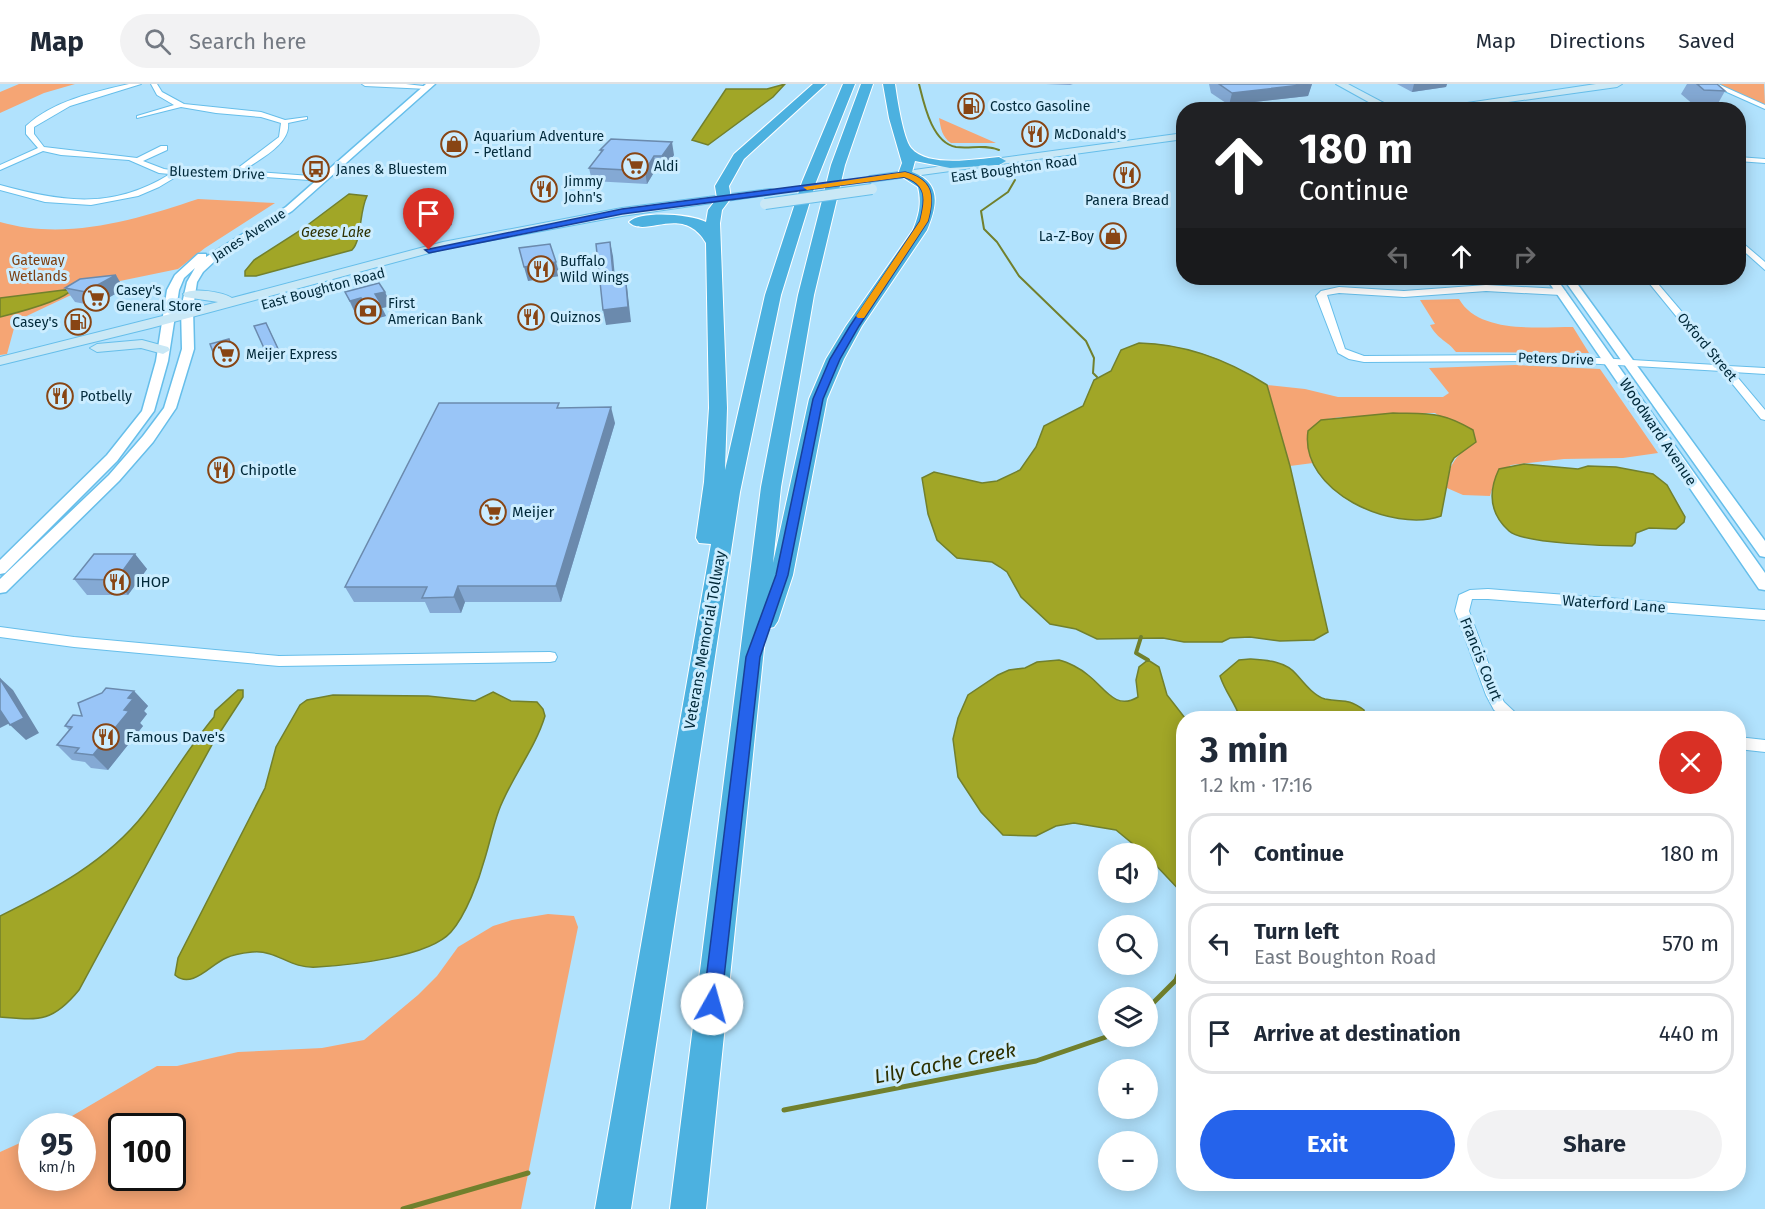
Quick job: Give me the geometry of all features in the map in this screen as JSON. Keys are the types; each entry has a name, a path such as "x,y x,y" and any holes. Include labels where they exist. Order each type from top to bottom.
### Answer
{"highway":[{"path":"710,608 707,542 714,482 718,408 714,210 724,198 722,186 739,157 820,84"},
{"path":"809,182 807,168 809,159 837,84"},
{"name":"Veterans Memorial Tollway","path":"612,1209 730,492 773,295 809,182 849,84"},
{"path":"688,1209 771,487 806,295 838,165 867,84"},
{"path":"832,189 845,174 880,84"},
{"path":"889,84 895,118 909,166 905,174 923,182 928,205"},
{"path":"904,149 919,160 931,164 999,161"},
{"path":"753,657 782,575 818,399 835,359 854,326 920,230 928,205 941,186 957,177"},
{"path":"636,222 678,220 695,223 705,228 713,242"}],"main road":[{"path":"1341,84 1382,102"},
{"path":"1356,84 1386,102"},
{"path":"1484,102 1617,84"},
{"name":"East Boughton Road","path":"871,184 905,174 1176,137"},
{"name":"East Boughton Road","path":"0,361 166,325 498,243 714,210 767,198 871,184 923,182 1176,146"},
{"name":"East Boughton Road","path":"189,319 250,298 443,246 622,212 724,198 767,198"},
{"path":"190,294 211,298 250,298"},
{"name":"East Boughton Road","path":"0,372 97,348 166,325"},
{"path":"97,348 142,344 163,350"}],"street":[{"path":"0,168 42,149 30,134 30,126 43,115 69,104 138,84"},
{"path":"154,84 161,97 180,105 262,114 284,122 305,118"},
{"path":"365,84 425,85"},
{"path":"1712,84 1765,107"},
{"name":"Janes Avenue","path":"0,569 104,466 148,411 163,350 173,290 179,277 190,265 213,248 318,178 425,85"},
{"path":"139,117 180,105"},
{"path":"236,173 282,138 285,129 284,122"},
{"path":"139,160 164,148"},
{"name":"Bluestem Drive","path":"42,149 61,153 139,160 152,168 177,173 236,173 318,178"},
{"path":"1746,160 1765,161"},
{"path":"0,188 64,202 94,204 146,192 177,173"},
{"name":"Janes Avenue","path":"0,588 114,478 159,425 170,408 188,349 190,294 192,282 199,270 214,256 289,209 318,178"},
{"path":"1746,249 1765,267"},
{"name":"Woodward Avenue","path":"1556,285 1765,585"},
{"name":"Woodward Avenue","path":"1573,285 1765,552"},
{"name":"Oxford Street","path":"1655,285 1765,417"},
{"name":"Peters Drive","path":"1561,292 1486,288 1404,294 1339,290 1324,293 1322,300 1341,351 1364,359 1527,358 1765,370"},
{"name":"Waterford Lane","path":"1464,598 1470,595 1488,594 1765,615"},
{"name":"Francis Court","path":"1464,598 1462,611 1493,695 1505,711"},
{"path":"0,632 74,642 279,661 550,657"},
{"path":"1746,744 1765,746"}],"green space":[{"path":"19,84 75,84 44,93 0,113 0,92"},
{"path":"1719,84 1764,84 1765,105"},
{"path":"939,118 996,143 951,143 941,129"},
{"name":"Gateway Wetlands","path":"198,199 275,203 205,248 178,269 86,288 16,321 7,354 0,355 0,222 25,227 75,229 125,221"},
{"path":"1459,299 1468,310 1480,318 1495,323 1527,327 1573,327 1589,353 1456,352 1433,330 1430,325 1435,324 1420,300"},
{"path":"1515,365 1600,369 1658,453 1623,458 1564,459 1511,465 1496,476 1490,496 1463,495 1447,488 1449,473 1458,456 1476,442 1435,413 1393,413 1321,420 1308,431 1307,438 1313,463 1290,466 1267,385 1305,389 1338,397 1443,397 1449,393 1429,368"},
{"path":"548,914 574,916 578,927 521,1209 0,1209 0,1152 18,1144 18,1191 96,1191 96,1113 77,1113 157,1066 177,1066 238,1052 322,1048 364,1040 418,995 437,976 458,947 493,926 512,920"}],"water":[{"path":"785,84 773,97 708,145 692,140 726,89 767,89"},
{"name":"Geese Lake","path":"349,194 367,196 357,240 352,250 256,276 245,276 245,271 254,260 301,230"},
{"path":"72,289 50,302 0,317 0,298"},
{"path":"1139,343 1174,346 1206,355 1237,368 1267,385 1290,466 1328,632 1314,640 1280,641 1250,637 1230,638 1222,642 1184,642 1163,638 1097,639 1076,629 1050,624 1021,597 1007,572 992,562 957,558 937,540 928,514 922,478 934,472 982,483 997,481 1020,470 1036,447 1044,426 1083,406 1094,380 1111,371 1121,350"},
{"path":"1393,413 1443,417 1473,430 1476,442 1454,458 1451,463 1441,516 1421,520 1399,518 1375,513 1353,503 1333,489 1318,472 1309,453 1308,431 1321,420"},
{"path":"1524,464 1578,469 1588,466 1616,467 1653,474 1667,485 1685,517 1684,522 1676,529 1649,528 1636,533 1635,543 1632,546 1568,543 1517,535 1509,531 1497,517 1492,494 1499,469"},
{"path":"1059,660 1082,670 1117,700 1130,701 1138,697 1136,680 1139,667 1148,660 1159,667 1167,695 1180,711 1176,711 1176,887 1158,868 1158,843 1132,843 1116,830 1074,823 1056,826 1036,836 1003,835 981,812 958,777 953,739 958,718 968,695 998,675 1009,670 1025,668 1037,662"},
{"path":"1239,660 1275,662 1292,670 1317,695 1325,699 1353,703 1364,711 1237,711 1220,676"},
{"path":"238,690 243,690 243,697 213,743 79,990 61,1009 44,1017 25,1019 0,1017 0,916 78,873 129,831 153,802 214,717 215,711"},
{"path":"493,692 511,701 537,702 545,716 504,798 476,887 457,925 451,932 426,948 369,962 307,967 270,954 253,952 220,961 195,978 181,979 175,975 178,958 265,788 276,747 300,705 307,700 333,695 428,696 475,701"}],"building":[{"path":"1219,84 1310,84 1232,93"},
{"path":"1697,84 1717,84 1725,91 1704,90"},
{"path":"611,139 672,142 662,156 654,156 645,171 589,168 603,150 600,150"},
{"path":"437,199 448,211 430,215 420,203"},
{"path":"610,242 613,274 625,272 628,307 603,310 596,244"},
{"path":"550,244 556,262 524,267 519,248"},
{"path":"116,275 92,288 91,293 65,288 80,279"},
{"path":"379,283 385,292 375,294 380,302 365,306 361,298 350,301 345,292"},
{"path":"266,323 280,353 268,357 254,326"},
{"path":"229,339 234,352 215,357 210,344"},
{"name":"Meijer","path":"439,403 559,403 557,408 611,407 556,586 458,586 454,597 422,598 427,587 345,587"},
{"path":"94,554 135,554 116,580 74,579"},
{"path":"0,679 24,718 10,725 0,710"},
{"path":"106,688 134,691 128,698 133,699 124,710 129,711 93,755 75,753 79,748 57,745 72,727 65,726 73,715 82,716 78,703 102,693"}],"waterway":[{"path":"919,84 930,122 935,131 948,144 956,147 988,147 999,150"},
{"path":"1015,180 1008,192 981,211 984,229 997,242 1019,276 1086,341 1094,358 1093,373 1097,377"},
{"path":"1141,637 1136,653 1148,660"},
{"name":"Lily Cache Creek","path":"1158,998 1176,980"},
{"name":"Lily Cache Creek","path":"784,1110 1036,1061 1098,1040"},
{"path":"403,1209 528,1173"}],"slow traffic":[{"path":"807,187 905,174 923,182 925,186 928,205 920,230 861,316"}],"place":[{"name":"Costco Gasoline","path":"971,106"},
{"name":"McDonald's","path":"1035,134"},
{"name":"Aquarium Adventure - Petland","path":"454,144"},
{"name":"Aldi","path":"635,166"},
{"name":"Janes & Bluestem","path":"316,169"},
{"name":"Panera Bread","path":"1127,175"},
{"name":"Jimmy John's","path":"544,189"},
{"name":"La-Z-Boy","path":"1113,236"},
{"name":"Buffalo Wild Wings","path":"541,269"},
{"name":"Casey's General Store","path":"96,298"},
{"name":"First American Bank","path":"368,311"},
{"name":"Quiznos","path":"531,317"},
{"name":"Casey's","path":"78,322"},
{"name":"Meijer Express","path":"226,354"},
{"name":"Potbelly","path":"60,396"},
{"name":"Chipotle","path":"221,470"},
{"name":"Meijer","path":"493,512"},
{"name":"IHOP","path":"117,582"},
{"name":"Famous Dave's","path":"106,737"}],"route":[{"path":"429,250 622,212 905,174 923,182 925,186 928,205 920,230 854,326 835,359 818,399 782,575 753,657 712,1004"}]}
